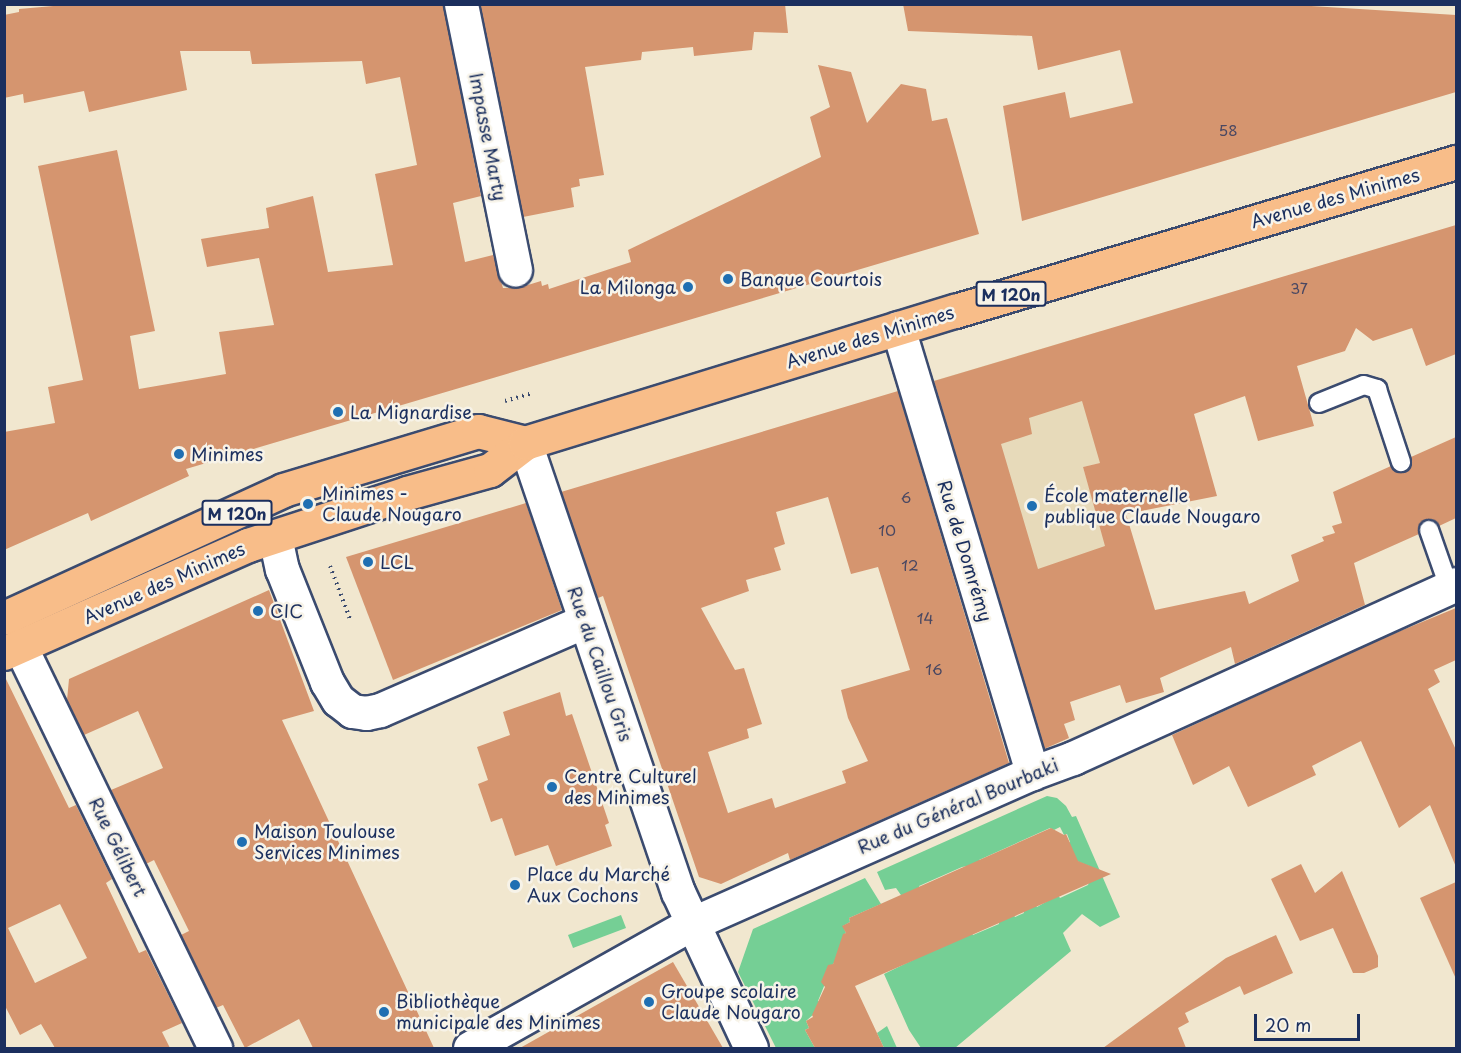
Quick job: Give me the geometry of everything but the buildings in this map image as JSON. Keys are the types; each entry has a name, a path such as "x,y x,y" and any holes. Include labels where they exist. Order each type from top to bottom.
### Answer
{"main road":[{"name":"Avenue des Minimes","path":"10,639 248,545 407,493 490,470 525,443 898,328 1456,162"},
{"name":"Avenue des Minimes","path":"10,639 283,490 478,431 525,443"}],"street":[{"name":"Impasse Marty","path":"461,4 514,270"},
{"name":"Rue de Domrémy","path":"898,328 1032,773"},
{"name":"Rue du Caillou Gris","path":"525,443 691,924 752,1048"},
{"path":"275,537 282,568 327,681 338,700 352,711 366,713 380,710 585,621"},
{"name":"Rue du Général Bourbaki","path":"470,1048 691,924 1032,773 1083,753 1453,586"},
{"name":"Rue Gélibert","path":"10,639 215,1048"}],"lane":[{"path":"1319,403 1364,385 1377,389 1401,462"},
{"path":"1429,530 1453,586"}],"path":[{"path":"330,566 350,619"}],"shaded area":[{"name":"École maternelle publique Claude Nougaro","path":"1101,331 1136,455 1083,467 1115,578 1003,619 933,381"}],"green space":[{"path":"1047,796 1057,798 1066,806 1072,817 1076,816 1120,917 1100,927 1082,914 1063,933 1071,951 955,1048 921,1048 909,1030 884,974 971,932 973,935 999,924 999,920 1013,914 1015,917 1024,913 1023,910 1035,904 1037,907 1058,895 1060,898 1088,885 1094,868 1074,860 1067,844 1070,842 1067,834 1064,835 1060,827 1054,830 1050,828 979,860 979,864 962,867 919,886 920,890 903,898 896,888 885,890 877,872"},
{"path":"865,878 881,904 849,918 850,922 843,926 846,933 843,935 847,944 833,964 818,1001 825,1004 806,1021 809,1028 805,1030 815,1048 776,1048 738,972 753,929"},
{"path":"621,915 626,928 573,948 568,935"},
{"path":"887,1026 897,1048 884,1048 877,1033"}],"place":[{"name":"Banque Courtois","path":"728,279"},
{"name":"La Milonga","path":"688,287"},
{"name":"La Mignardise","path":"338,412"},
{"name":"Minimes","path":"179,454"},
{"name":"Minimes - Claude Nougaro","path":"308,504"},
{"name":"École maternelle publique Claude Nougaro","path":"1032,506"},
{"name":"LCL","path":"368,562"},
{"name":"CIC","path":"258,611"},
{"name":"Centre Culturel des Minimes","path":"552,787"},
{"name":"Maison Toulouse Services Minimes","path":"242,842"},
{"name":"Place du Marché Aux Cochons","path":"515,885"},
{"name":"Groupe scolaire Claude Nougaro","path":"649,1002"},
{"name":"Bibliothèque municipale des Minimes","path":"384,1012"}]}
